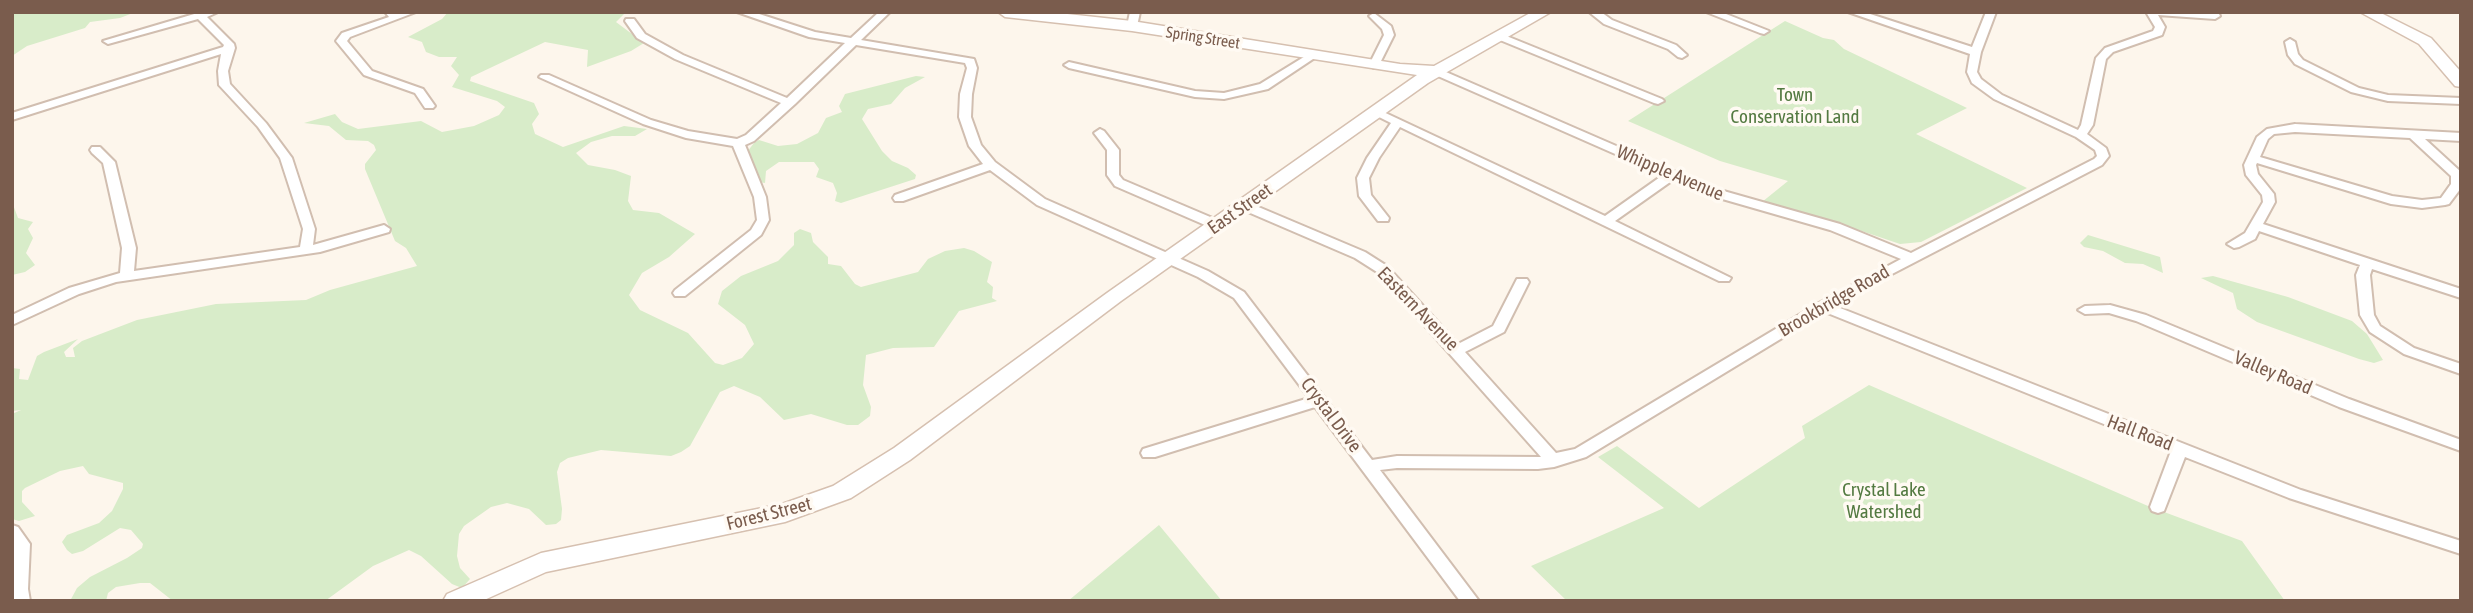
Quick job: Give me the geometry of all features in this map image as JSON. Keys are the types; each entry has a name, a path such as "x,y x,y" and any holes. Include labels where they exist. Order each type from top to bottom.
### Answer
{"main road":[{"name":"Spring Street","path":"1005,12 1134,19 1428,75"},
{"path":"1428,75 1544,12"},
{"path":"2367,12 2425,41 2461,82"},
{"name":"East Street","path":"1046,347 1428,75"},
{"name":"Forest Street","path":"456,601 513,573 552,560 776,515 827,499 893,460 1046,347"}],"street":[{"path":"108,41 213,12"},
{"path":"411,12 392,15 346,34 341,41 368,73 419,91 429,106"},
{"path":"741,12 796,31 854,41"},
{"path":"545,78 647,122 686,134 738,143 749,140 885,12"},
{"path":"1594,12 1608,22 1670,46 1682,55"},
{"path":"1711,12 1764,31"},
{"path":"1853,12 1976,52"},
{"path":"1992,12 1976,52 1973,74 1983,88 2080,135 2087,125 2101,58 2109,51 2158,33 2160,27 2152,12"},
{"path":"2152,12 2215,16"},
{"path":"200,16 224,37 230,48 223,71 223,82 286,158 309,229 306,250"},
{"path":"1374,16 1387,28 1389,35 1374,65"},
{"path":"630,21 639,35 679,57 776,99 791,102"},
{"path":"1499,36 1658,101"},
{"name":"Crystal Drive","path":"854,41 968,60 972,68 966,94 965,117 975,146 991,165 1041,202 1211,278 1239,295 1469,601"},
{"path":"2290,42 2293,55 2299,62 2355,90 2388,97 2461,101"},
{"path":"12,117 230,48"},
{"path":"1069,65 1195,94 1224,96 1264,87 1312,55"},
{"name":"Whipple Avenue","path":"1428,75 1726,197 1835,227 1911,258"},
{"path":"1377,111 1724,278"},
{"path":"1383,218 1365,196 1363,178 1373,158 1398,122"},
{"path":"2234,244 2250,236 2269,199 2252,173 2252,158 2265,135 2279,129 2461,137"},
{"path":"1100,133 1113,150 1113,172 1116,181 1217,225"},
{"name":"Brookbridge Road","path":"1370,466 1397,462 1555,461 1594,447 1824,306 2098,162 2103,156 2100,148 2080,135"},
{"path":"2252,158 2390,200 2423,204 2445,201 2457,184 2457,175 2414,135"},
{"path":"680,293 756,232 764,220 760,197 738,143"},
{"path":"96,150 109,162 129,248 127,275"},
{"path":"899,198 991,165"},
{"path":"1605,222 1671,175"},
{"name":"Eastern Avenue","path":"1245,205 1375,264 1458,350 1555,461"},
{"path":"2256,226 2461,294"},
{"path":"12,321 74,291 127,275 306,250 384,229"},
{"path":"2367,263 2363,275 2367,315 2375,329 2404,349 2461,369"},
{"path":"1458,350 1487,338 1502,326 1522,282"},
{"name":"Hall Road","path":"1824,306 2347,513 2461,548"},
{"name":"Valley Road","path":"2085,310 2110,309 2141,318 2344,403 2461,446"},
{"path":"1149,453 1320,401"},
{"path":"2158,507 2180,449"},
{"path":"12,531 21,544 21,601"}],"green space":[{"path":"12,12 133,13 120,18 90,22 85,28 27,46 12,56"},
{"path":"448,12 626,12 616,22 644,43 631,51 587,67 588,50 545,42 471,77 470,81 534,103 539,114 532,124 535,134 563,147 624,126 647,129 635,136 612,136 591,142 576,153 588,165 631,176 628,201 633,210 659,213 695,234 669,257 642,273 629,295 640,310 688,333 715,363 723,365 742,358 754,344 745,325 718,304 722,291 741,276 778,261 794,245 794,233 800,229 811,233 813,242 828,257 828,264 841,266 855,284 861,287 918,272 928,259 945,251 964,248 974,251 992,262 987,282 993,287 992,298 997,301 959,311 934,347 893,348 866,355 863,385 871,407 870,416 858,425 847,425 811,414 784,420 760,397 734,386 720,392 690,446 681,452 671,456 601,450 568,458 560,463 557,472 562,509 561,520 556,524 546,525 529,509 507,503 491,507 464,526 459,534 457,556 460,568 470,579 462,588 452,584 421,556 409,550 373,566 325,601 173,601 150,583 140,583 116,587 108,593 106,601 70,601 77,588 90,577 127,558 142,548 143,544 131,530 120,528 83,551 72,554 67,550 62,542 67,535 99,523 112,511 123,489 123,483 89,474 83,466 60,471 25,488 22,491 22,502 35,516 19,521 12,519 12,414 21,410 12,411 12,368 20,369 19,379 28,380 37,356 44,352 78,339 64,352 66,357 75,357 73,348 82,341 137,320 216,304 306,300 330,290 417,266 406,248 395,241 365,169 365,164 376,150 374,145 368,141 346,140 329,126 304,123 335,114 342,122 358,129 421,121 442,132 474,126 499,115 505,107 497,101 452,87 459,75 451,66 457,57 439,57 426,52 422,42 408,37 442,19"},
{"name":"Town Conservation Land","path":"1785,21 1823,38 1834,40 1844,49 1967,108 1916,134 2027,188 1921,242 1900,244 1829,220 1762,202 1788,181 1720,161 1628,121"},
{"path":"916,76 925,77 905,88 891,104 868,109 862,119 882,151 892,161 908,168 916,175 915,179 841,203 835,201 837,193 833,183 816,177 819,169 814,162 779,162 766,171 765,183 759,182 747,152 754,143 759,140 778,146 797,144 818,133 826,118 842,112 839,106 845,94"},
{"path":"12,202 18,218 33,222 28,229 33,238 26,253 35,265 25,272 12,275"},
{"path":"2088,235 2160,257 2163,273 2143,264 2125,263 2103,251 2084,247 2080,243"},
{"path":"2213,276 2288,297 2352,321 2367,334 2383,360 2374,363 2359,359 2257,322 2237,309 2233,293 2201,278"},
{"name":"Crystal Lake Watershed","path":"1869,385 2148,506 2242,541 2285,601 1567,601 1531,566 1664,508 1598,457 1617,446 1699,508 1805,438 1802,426"},
{"path":"1159,525 1222,601 1068,601"}]}
